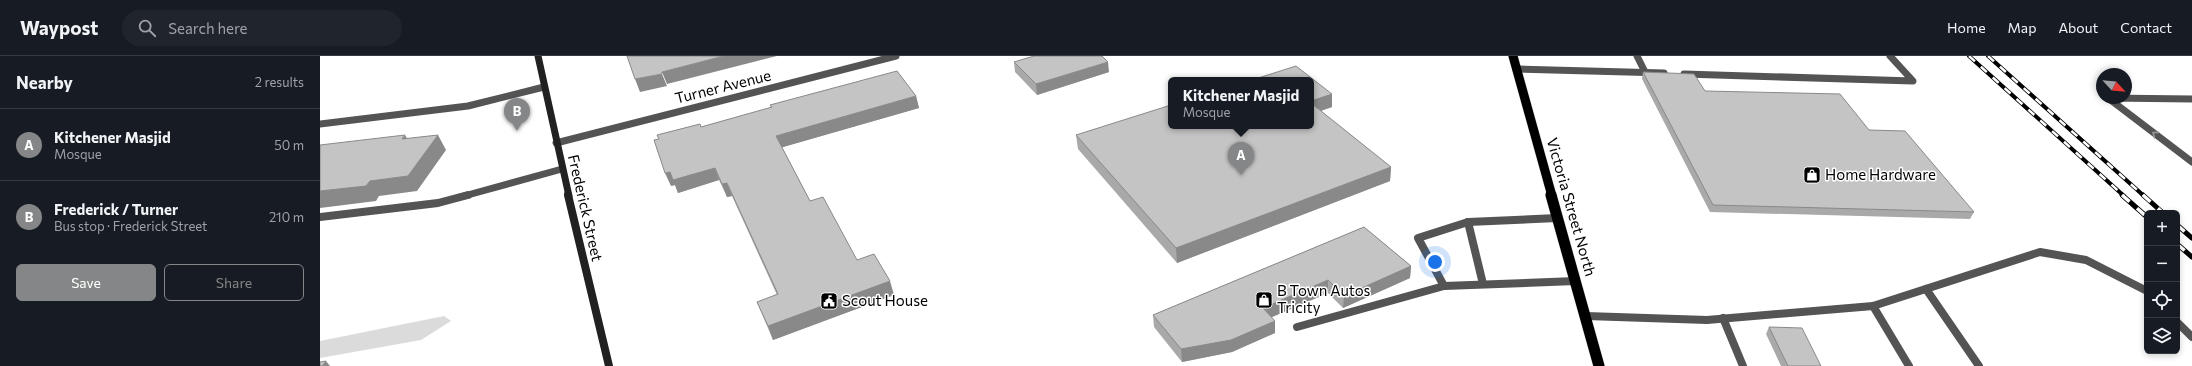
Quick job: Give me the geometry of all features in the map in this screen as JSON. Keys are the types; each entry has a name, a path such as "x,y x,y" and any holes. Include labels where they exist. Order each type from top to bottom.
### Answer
{"main road":[{"name":"Frederick Street","path":"538,56 556,143 609,366"},
{"name":"Victoria Street North","path":"1513,56 1599,366"}],"street":[{"name":"Turner Avenue","path":"556,143 896,56"},
{"path":"1637,56 1645,72"},
{"path":"1676,74 1913,81 1890,56"},
{"path":"1516,69 1669,73"},
{"path":"320,124 468,106 544,87"},
{"path":"2190,159 2108,98 2192,99"},
{"path":"320,217 438,203 562,169"},
{"path":"1444,286 1418,238 1468,222 1558,218"},
{"path":"1468,222 1483,284"},
{"path":"1586,316 1706,320 1873,306 2040,252 2086,260 2144,289"},
{"path":"1297,327 1444,286 1576,281"},
{"path":"1926,288 1979,366"},
{"path":"1873,306 1909,366"},
{"path":"1723,318 1743,366"},
{"path":"2180,325 2192,337"}],"shaded area":[{"path":"444,316 451,321 421,340 320,358 320,341"}],"building":[{"path":"627,56 724,56 662,72 662,74 635,79"},
{"path":"1034,56 1102,56 1108,62 1036,84 1014,62"},
{"path":"1296,66 1310,77 1261,77"},
{"path":"897,71 916,96 776,136 810,201 823,197 857,260 874,254 890,281 768,326 757,302 778,294 727,183 722,184 715,168 673,180 670,172 665,173 654,140 659,139 657,135 700,124 701,127 772,107 770,105"},
{"name":"Home Hardware","path":"1643,72 1694,74 1705,91 1840,94 1869,130 1905,131 1974,212 1713,205"},
{"path":"1314,80 1332,94 1314,100"},
{"path":"1314,105 1391,167 1176,248 1076,135 1168,106 1168,129 1314,129"},
{"path":"405,135 402,139 438,135 408,176 370,181 366,186 320,191 320,145"},
{"name":"B Town Autos Tricity","path":"1364,227 1411,266 1344,296 1328,280 1263,308 1275,321 1231,340 1181,349 1153,315"},
{"path":"1769,327 1802,328 1821,366 1788,366"},
{"path":"326,361 322,366 320,366 320,362"}],"railway":[{"path":"1969,56 2124,196"},
{"path":"1988,56 2144,196"},
{"path":"2122,195 2144,214"},
{"path":"2143,195 2160,210"},
{"path":"2180,228 2192,238"},
{"path":"2179,246 2192,257"}],"place":[{"name":"Frederick / Turner","path":"517,131"},
{"name":"Kitchener Masjid","path":"1241,175"},
{"name":"Home Hardware","path":"1812,175"},
{"name":"B Town Autos Tricity","path":"1264,300"},
{"name":"Scout House","path":"829,301"}]}
